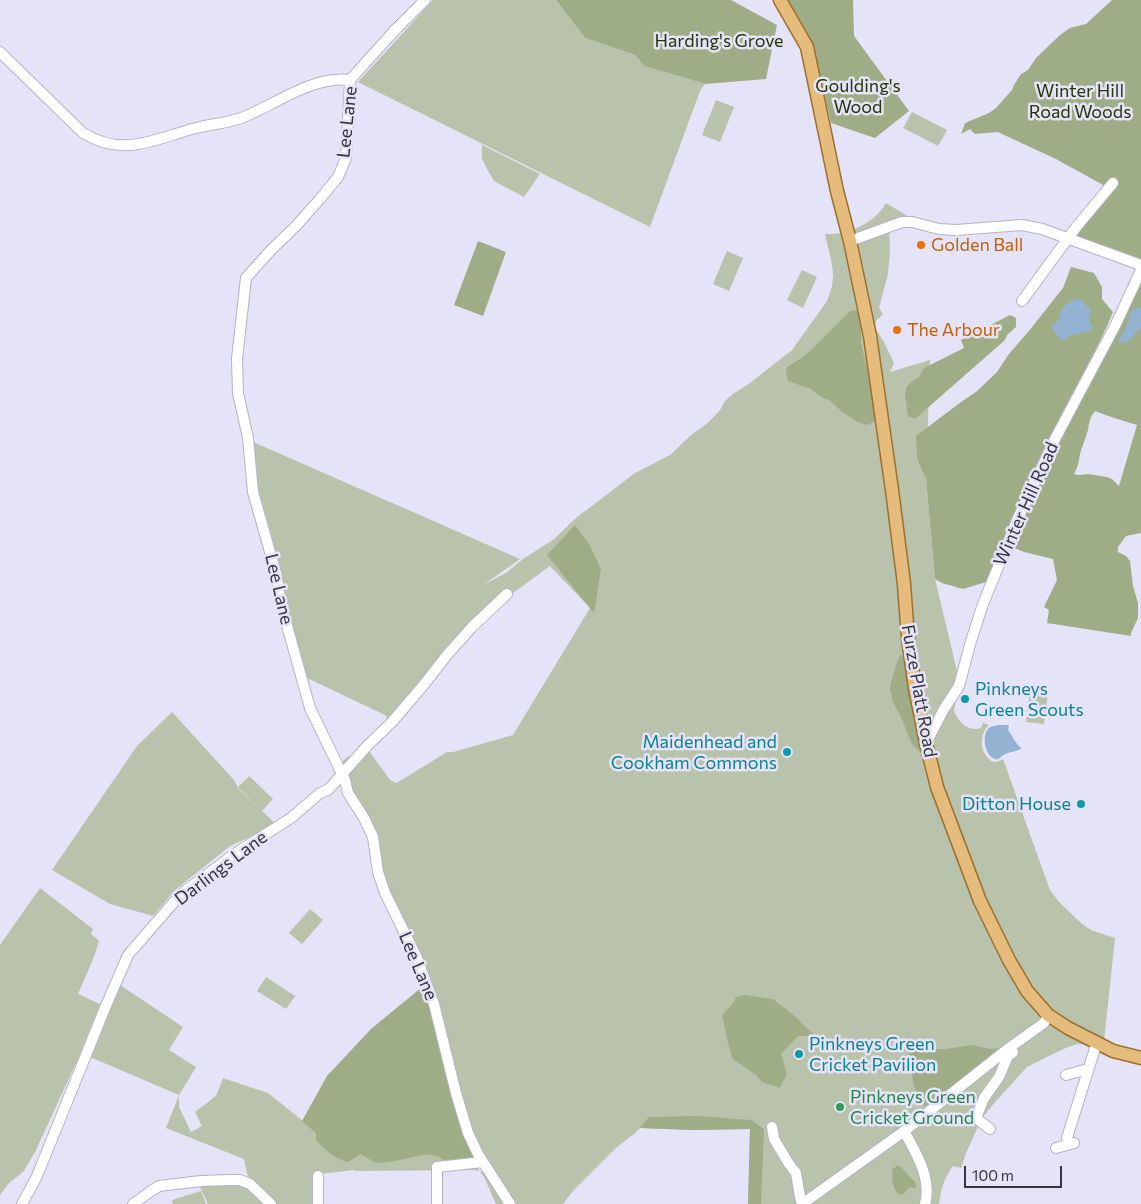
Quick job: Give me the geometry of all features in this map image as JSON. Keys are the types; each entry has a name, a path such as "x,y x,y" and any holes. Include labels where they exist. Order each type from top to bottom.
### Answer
{"main road":[{"name":"Furze Platt Road","path":"780,0 807,47 836,191 850,241 876,375 896,518 915,688 926,743 938,786 980,901 1009,960 1028,991 1048,1015 1068,1028 1113,1051 1141,1058"}],"street":[{"name":"Lee Lane","path":"425,0 350,80 346,158 338,177 296,226 246,278 236,359 238,393 248,438 254,492 276,573 280,604 310,708 345,780 348,793 364,818 373,837 382,887 427,982 468,1133 483,1162 510,1204"},
{"path":"0,52 83,133 93,140 116,146 151,142 196,128 242,118 303,88 329,81 350,80"},
{"path":"1022,301 1068,238 1113,183"},
{"path":"850,241 902,222 912,222 939,229 956,230 1022,225 1042,228 1141,265"},
{"name":"Winter Hill Road","path":"926,743 959,686 983,604 1018,518 1055,439 1116,324 1141,270"},
{"name":"Darlings Lane","path":"22,1204 37,1176 128,955 181,894 236,853 291,818 319,794 329,789 367,746 391,723 472,627 507,594"},
{"path":"329,789 348,793"},
{"path":"772,1127 774,1138 796,1173 802,1204 904,1131 1009,1048 1044,1023 1048,1015"},
{"path":"1056,1148 1072,1144 1067,1138 1097,1042"},
{"path":"990,1129 976,1118 984,1098 999,1077 1008,1056 1013,1052 1009,1048"},
{"path":"1066,1075 1088,1068"},
{"path":"904,1131 921,1162 925,1179 925,1204"},
{"path":"437,1204 437,1167 483,1162"},
{"path":"318,1176 318,1204"},
{"path":"133,1204 159,1186 201,1181 240,1180 250,1184 271,1204"}],"green space":[{"path":"433,0 556,0 585,38 635,55 644,66 705,84 700,91 650,227 358,82"},
{"name":"Harding's Grove","path":"556,0 731,0 777,25 766,79 705,84 644,66 635,55 585,38"},
{"name":"Goulding's Wood","path":"782,0 853,0 854,36 909,111 875,138 831,123 812,42"},
{"name":"Winter Hill Road Woods","path":"1112,0 1141,0 1141,259 1135,261 1067,233 1105,191 1103,185 1056,159 998,132 975,134 970,129 961,134 965,123 996,108 1012,90 1021,74 1028,70 1036,58 1060,35 1070,28 1086,24"},
{"path":"716,100 734,107 720,142 702,135"},
{"path":"912,112 947,130 938,146 903,128"},
{"path":"482,145 540,174 524,197 494,181 482,158"},
{"path":"886,203 914,220 889,224 890,250 888,274 879,308 883,314 876,321 875,328 894,363 890,372 930,360 926,479 935,579 957,671 956,683 946,701 956,701 954,711 964,725 976,729 981,728 983,723 989,725 982,737 983,750 992,761 996,762 1003,759 1050,890 1059,902 1082,924 1091,930 1115,938 1104,1041 1090,1045 1077,1044 1068,1047 1027,1067 982,1118 961,1168 953,1166 947,1175 939,1204 748,1204 750,1129 694,1130 640,1128 617,1147 572,1192 563,1204 513,1204 471,1134 444,1033 389,896 377,852 339,765 347,757 352,756 386,721 387,716 303,676 285,603 280,566 259,491 253,442 520,559 483,585 506,573 523,559 553,540 577,517 635,473 670,455 690,436 709,422 725,401 733,394 792,350 827,301 831,292 833,275 825,234 840,233 857,228 874,218","holes":["550,566 590,608 513,735 447,752 396,783 390,780 369,751 495,606"]},
{"path":"478,241 506,252 483,316 454,305"},
{"path":"727,251 743,258 729,291 713,284"},
{"path":"1071,267 1094,273 1102,287 1102,299 1113,312 1050,438 986,582 963,589 942,583 935,579 926,479 917,458 916,436 976,392 997,372 1009,354 1063,288"},
{"path":"802,270 817,277 803,308 787,300"},
{"path":"1141,276 1141,533 1126,536 1118,547 1118,552 1126,556 1130,561 1133,586 1138,603 1138,618 1131,636 1047,623 1049,610 1044,607 1057,580 1053,559 1024,552 1009,546 1060,436","holes":["1095,411 1137,425 1119,486 1107,477 1074,474 1093,413"]},
{"path":"858,310 861,320 861,343 879,420 867,425 845,414 829,400 821,397 811,389 788,381 786,374 787,367 803,357 850,311"},
{"path":"1010,315 1016,318 1016,327 1007,335 1005,340 915,419 908,416 906,388 919,377 924,368 964,348 961,340"},
{"path":"575,525 589,544 601,569 594,613 547,555"},
{"path":"900,655 906,659 924,755 912,744 893,702 890,689"},
{"path":"1030,689 1048,692 1044,724 1026,722"},
{"path":"172,712 234,780 238,788 261,811 238,787 249,776 273,799 262,811 277,825 230,846 175,890 153,916 110,904 52,870 137,746"},
{"path":"40,888 93,929 91,934 99,941 78,994 100,1004 77,1061 35,1152 23,1172 9,1183 0,1195 0,945"},
{"path":"310,909 323,920 302,944 289,933"},
{"path":"266,977 295,996 286,1009 257,991"},
{"path":"120,985 183,1027 169,1050 196,1067 179,1095 90,1057"},
{"path":"422,987 435,1013 478,1159 446,1161 427,1154 376,1163 360,1154 348,1162 338,1158 316,1140 316,1133 302,1121 327,1076 371,1029"},
{"path":"744,995 773,999 816,1036 798,1036 781,1054 787,1074 780,1088 762,1082 756,1075 733,1059 722,1015 736,997"},
{"path":"912,1042 918,1046 936,1049 973,1045 989,1049 1005,1048 925,1106 914,1087 908,1046"},
{"path":"352,1051 477,1165 479,1171 354,1170 319,1174 317,1204 208,1204 199,1185 238,1175 248,1177 244,1159 166,1128 179,1095 179,1107 191,1132 202,1126 195,1112 216,1096 223,1078 268,1093 303,1121 328,1080 326,1077"},
{"path":"697,1116 751,1120 764,1129 761,1204 748,1204 750,1129 694,1130 640,1128 649,1117"},
{"path":"898,1165 915,1181 916,1188 910,1187 903,1194 899,1195 894,1186 892,1170"},
{"path":"480,1172 484,1172 507,1204 496,1204"},
{"path":"201,1191 206,1204 173,1204 172,1200"}],"water":[{"path":"1081,299 1091,311 1090,324 1094,327 1088,332 1072,335 1061,341 1051,327 1058,321 1062,308 1073,300"},
{"path":"1140,307 1141,327 1127,343 1118,341 1126,327 1132,310"},
{"path":"1009,725 1008,730 1021,749 996,759 991,757 986,749 985,734 990,727"}],"place":[{"name":"Golden Ball","path":"921,245"},
{"name":"The Arbour","path":"897,330"},
{"name":"Pinkneys Green Scouts","path":"965,699"},
{"name":"Maidenhead and Cookham Commons","path":"787,752"},
{"name":"Ditton House","path":"1081,804"},
{"name":"Pinkneys Green Cricket Pavilion","path":"799,1054"},
{"name":"Pinkneys Green Cricket Ground","path":"840,1107"}]}
